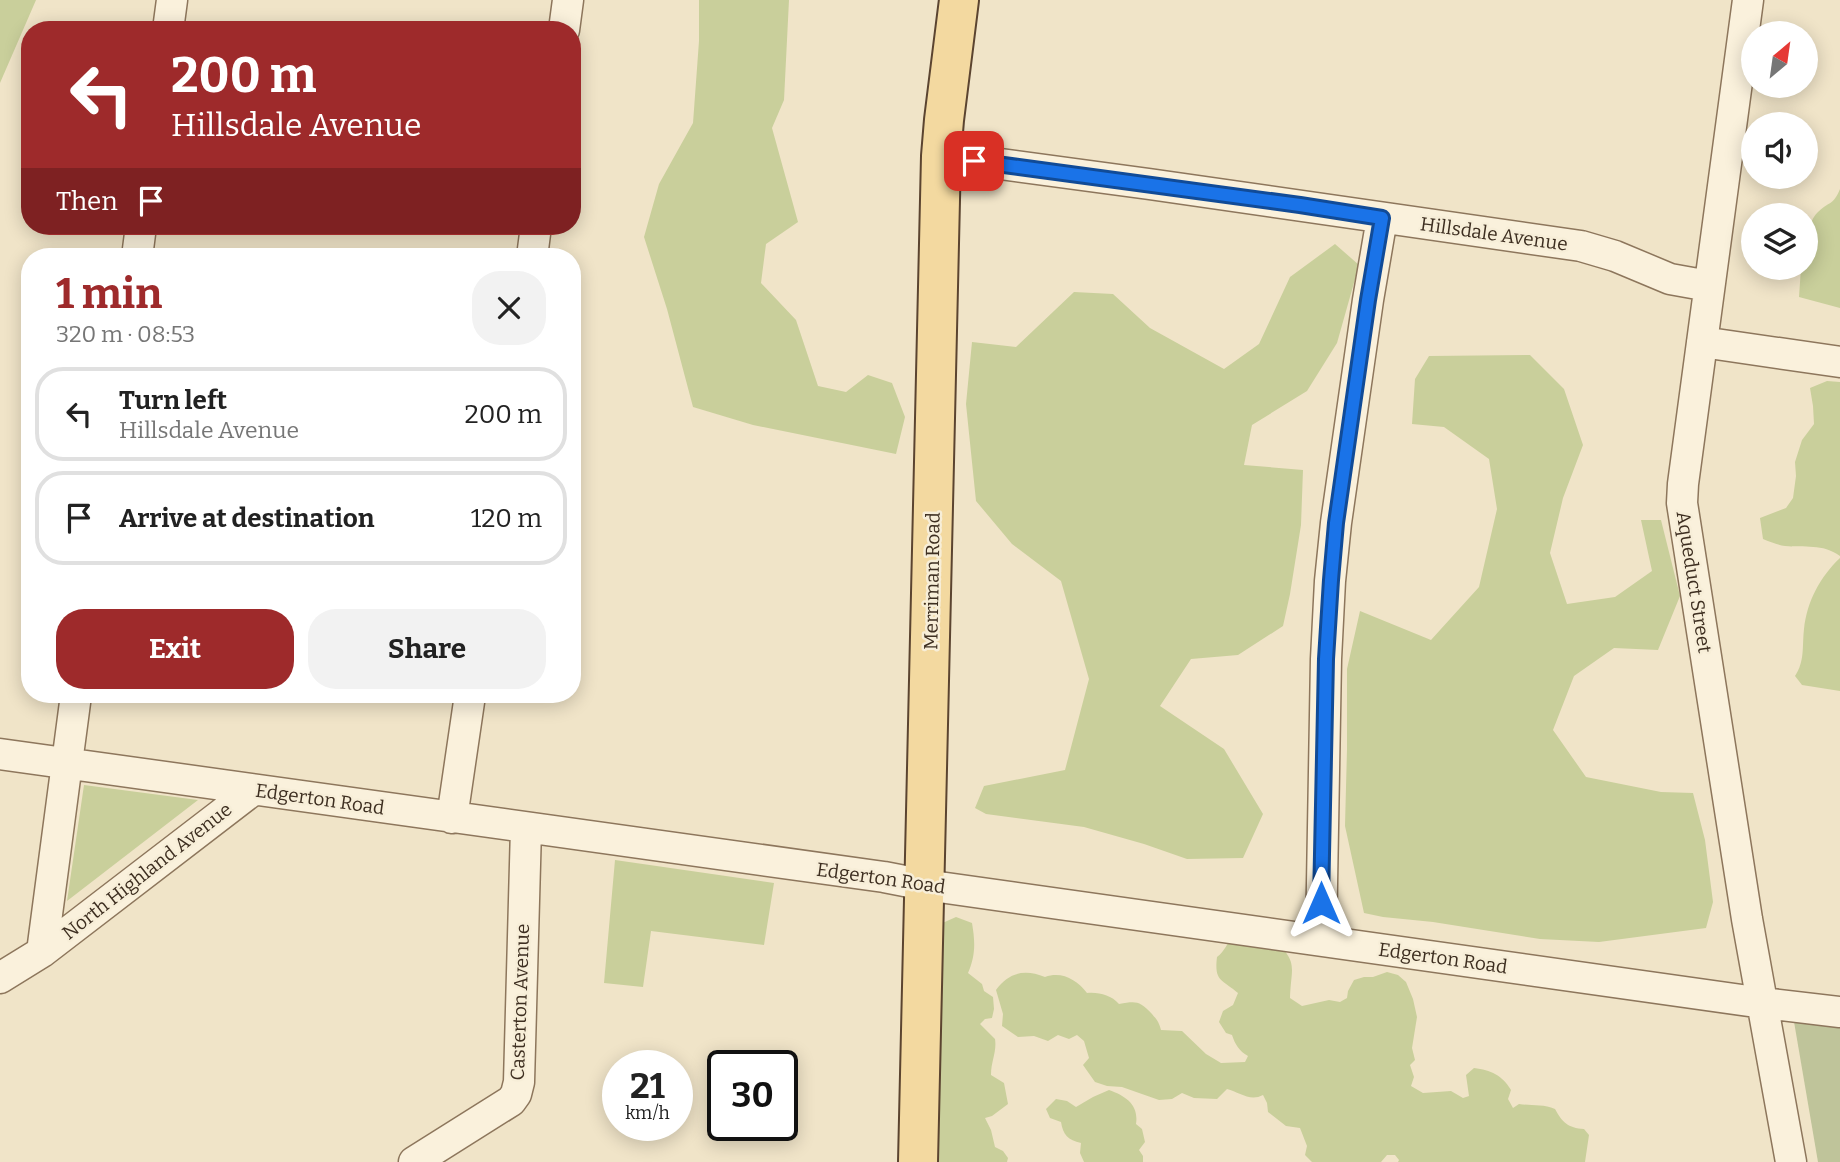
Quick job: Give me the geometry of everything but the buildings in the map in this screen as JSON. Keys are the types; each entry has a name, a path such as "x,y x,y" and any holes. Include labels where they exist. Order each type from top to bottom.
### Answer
{"main road":[{"name":"Merriman Road","path":"918,1162 941,156 959,0"}],"street":[{"path":"169,21 172,0"},
{"path":"565,21 568,0"},
{"name":"Aqueduct Street","path":"1748,0 1682,503 1747,919 1791,1162"},
{"name":"Hillsdale Avenue","path":"941,156 1581,246 1615,256 1670,279 1709,286"},
{"path":"1321,940 1326,659 1331,580 1336,523 1382,218"},
{"path":"1702,342 1840,362"},
{"name":"North Highland Avenue","path":"42,952 75,703"},
{"path":"452,818 469,703"},
{"name":"Edgerton Road","path":"0,754 1840,1012"},
{"name":"North Highland Avenue","path":"0,978 42,952 253,790"},
{"name":"Casterton Avenue","path":"414,1162 510,1101 516,1094 519,1082 526,828"}],"green space":[{"path":"0,0 36,0 27,21 21,21 21,35 0,83"},
{"path":"699,0 789,0 784,100 772,128 798,222 766,244 761,283 796,320 818,386 846,392 868,375 892,383 905,417 896,454 753,425 693,407 667,309 644,237 659,184 693,123"},
{"path":"1840,189 1840,308 1799,297 1800,280 1818,280 1818,212 1833,201"},
{"path":"1335,244 1359,265 1337,343 1307,391 1252,425 1244,465 1303,470 1301,525 1283,626 1238,655 1191,659 1160,706 1224,749 1263,814 1243,858 1187,859 1084,827 986,814 975,808 984,786 1065,770 1089,679 1061,581 1012,544 976,501 966,404 972,342 1016,347 1074,292 1113,294 1150,328 1224,369 1259,344 1290,277"},
{"path":"1530,355 1564,389 1583,445 1563,498 1550,553 1567,604 1615,597 1652,571 1641,520 1661,520 1680,596 1658,650 1614,648 1574,676 1553,730 1586,777 1661,792 1693,793 1705,840 1713,902 1706,928 1599,942 1540,939 1364,913 1345,826 1347,669 1360,611 1431,640 1479,587 1497,509 1489,459 1444,427 1412,424 1415,379 1429,356"},
{"path":"1827,381 1840,382 1840,556 1820,548 1785,546 1763,539 1760,518 1786,508 1793,498 1795,462 1802,440 1814,424 1810,388"},
{"path":"1840,558 1840,691 1802,685 1795,676 1802,659 1804,629 1811,599 1826,573"},
{"path":"84,785 198,800 67,901"},
{"path":"615,860 774,883 764,945 651,931 643,987 604,983"},
{"path":"956,917 972,923 974,948 968,973 993,997 992,1018 985,1019 980,1024 995,1039 991,1075 1004,1083 1008,1104 985,1118 995,1147 1003,1151 1008,1158 1007,1162 930,1162 938,925"},
{"path":"1233,936 1274,939 1287,954 1292,966 1290,998 1302,1006 1329,1000 1340,1002 1347,998 1354,980 1387,972 1398,975 1406,982 1417,1017 1412,1048 1415,1060 1410,1065 1414,1077 1411,1086 1423,1093 1451,1091 1463,1098 1469,1096 1466,1075 1474,1068 1491,1072 1500,1077 1511,1090 1508,1099 1513,1108 1519,1104 1551,1107 1566,1124 1584,1129 1589,1135 1585,1162 1398,1162 1395,1155 1387,1155 1381,1162 1312,1162 1305,1155 1307,1146 1300,1128 1286,1126 1268,1112 1263,1095 1249,1097 1227,1089 1217,1099 1194,1098 1182,1093 1172,1099 1159,1100 1122,1087 1095,1082 1083,1065 1089,1058 1084,1041 1077,1035 1069,1039 1058,1035 1048,1041 1034,1036 1018,1037 1002,1026 1003,1014 996,990 1006,979 1024,973 1045,977 1057,975 1079,984 1087,993 1104,995 1119,1004 1141,1004 1159,1023 1161,1030 1182,1031 1206,1054 1221,1063 1245,1062 1248,1056 1240,1050 1232,1035 1226,1033 1219,1022 1223,1011 1233,1005 1238,993 1220,979 1217,971 1217,957"},
{"path":"1792,1010 1840,1016 1840,1162 1818,1162"},
{"path":"1109,1090 1126,1098 1133,1106 1136,1124 1142,1129 1145,1142 1139,1150 1143,1162 1084,1162 1080,1153 1081,1143 1067,1136 1061,1122 1050,1118 1046,1109 1056,1099 1067,1101 1076,1107"}],"route":[{"path":"974,161 1382,218 1336,523 1326,659 1321,903"}]}
